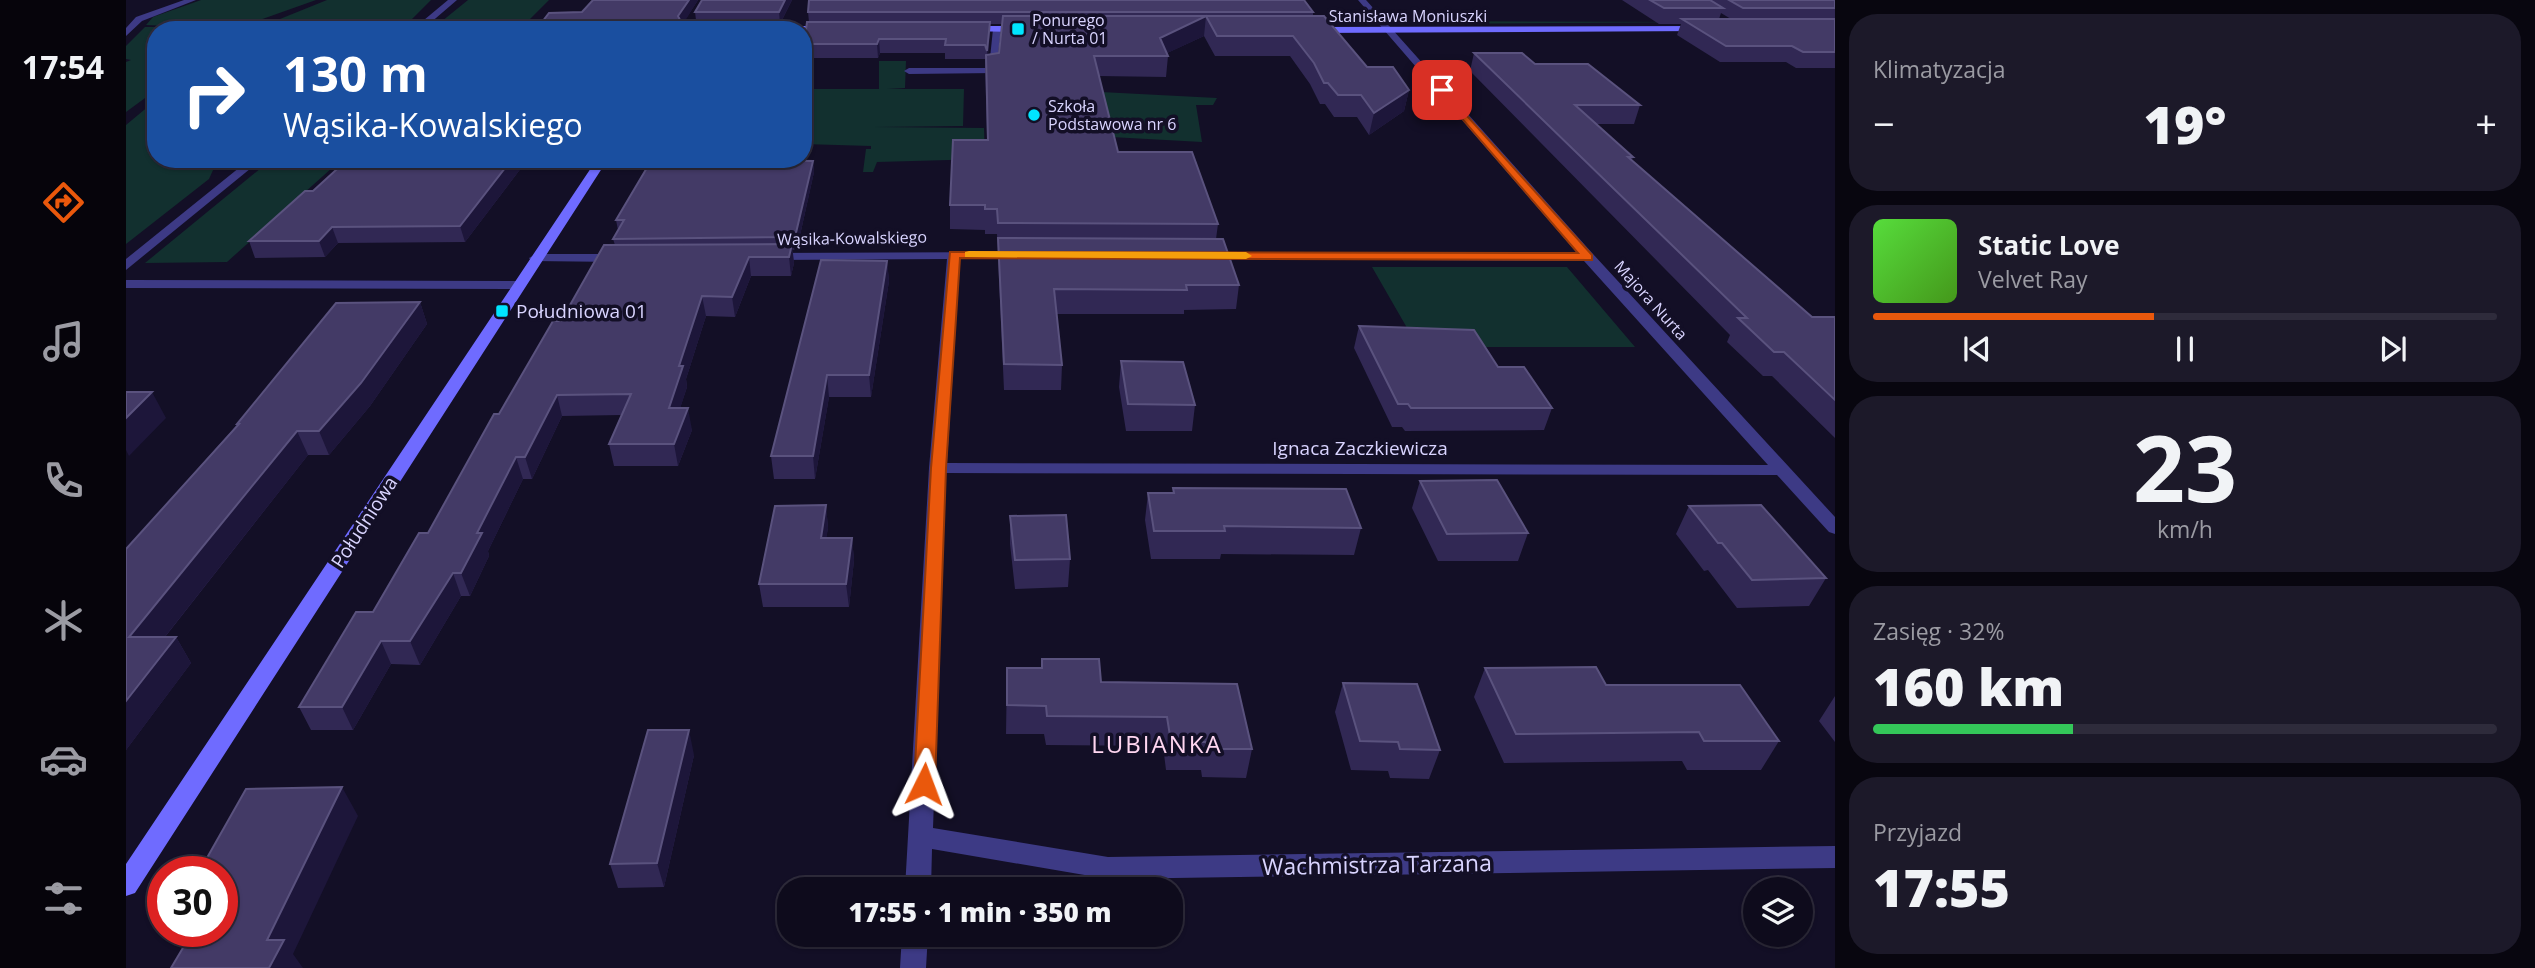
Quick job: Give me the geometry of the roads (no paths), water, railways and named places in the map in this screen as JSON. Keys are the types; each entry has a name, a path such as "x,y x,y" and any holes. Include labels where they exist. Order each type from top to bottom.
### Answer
{"street":[{"path":"126,21 178,0"},
{"path":"126,33 139,19 192,0"},
{"path":"427,21 453,0"},
{"name":"Majora Nurta","path":"1362,0 1588,257 1835,528"},
{"path":"812,29 845,29"},
{"path":"956,29 1041,29"},
{"path":"909,71 993,71 997,29"},
{"name":"Stanisława Moniuszki","path":"1306,30 1712,29"},
{"path":"126,266 246,168"},
{"name":"Południowa","path":"126,885 597,168"},
{"path":"919,877 938,468 954,255"},
{"name":"Wąsika-Kowalskiego","path":"750,256 1037,255"},
{"path":"1187,256 1588,257"},
{"path":"536,258 628,257"},
{"path":"126,284 519,285"},
{"name":"Ignaca Zaczkiewicza","path":"938,468 1781,470"},
{"name":"Wachmistrza Tarzana","path":"922,837 1108,868 1835,857"},
{"path":"913,968 914,947"}],"place":[{"name":"Ponurego / Nurta 01","path":"1018,29"},
{"name":"Szkoła Podstawowa nr 6","path":"1034,115"},
{"name":"Południowa 01","path":"502,311"}],"district":[{"name":"LUBIANKA","path":"1157,743"}]}
